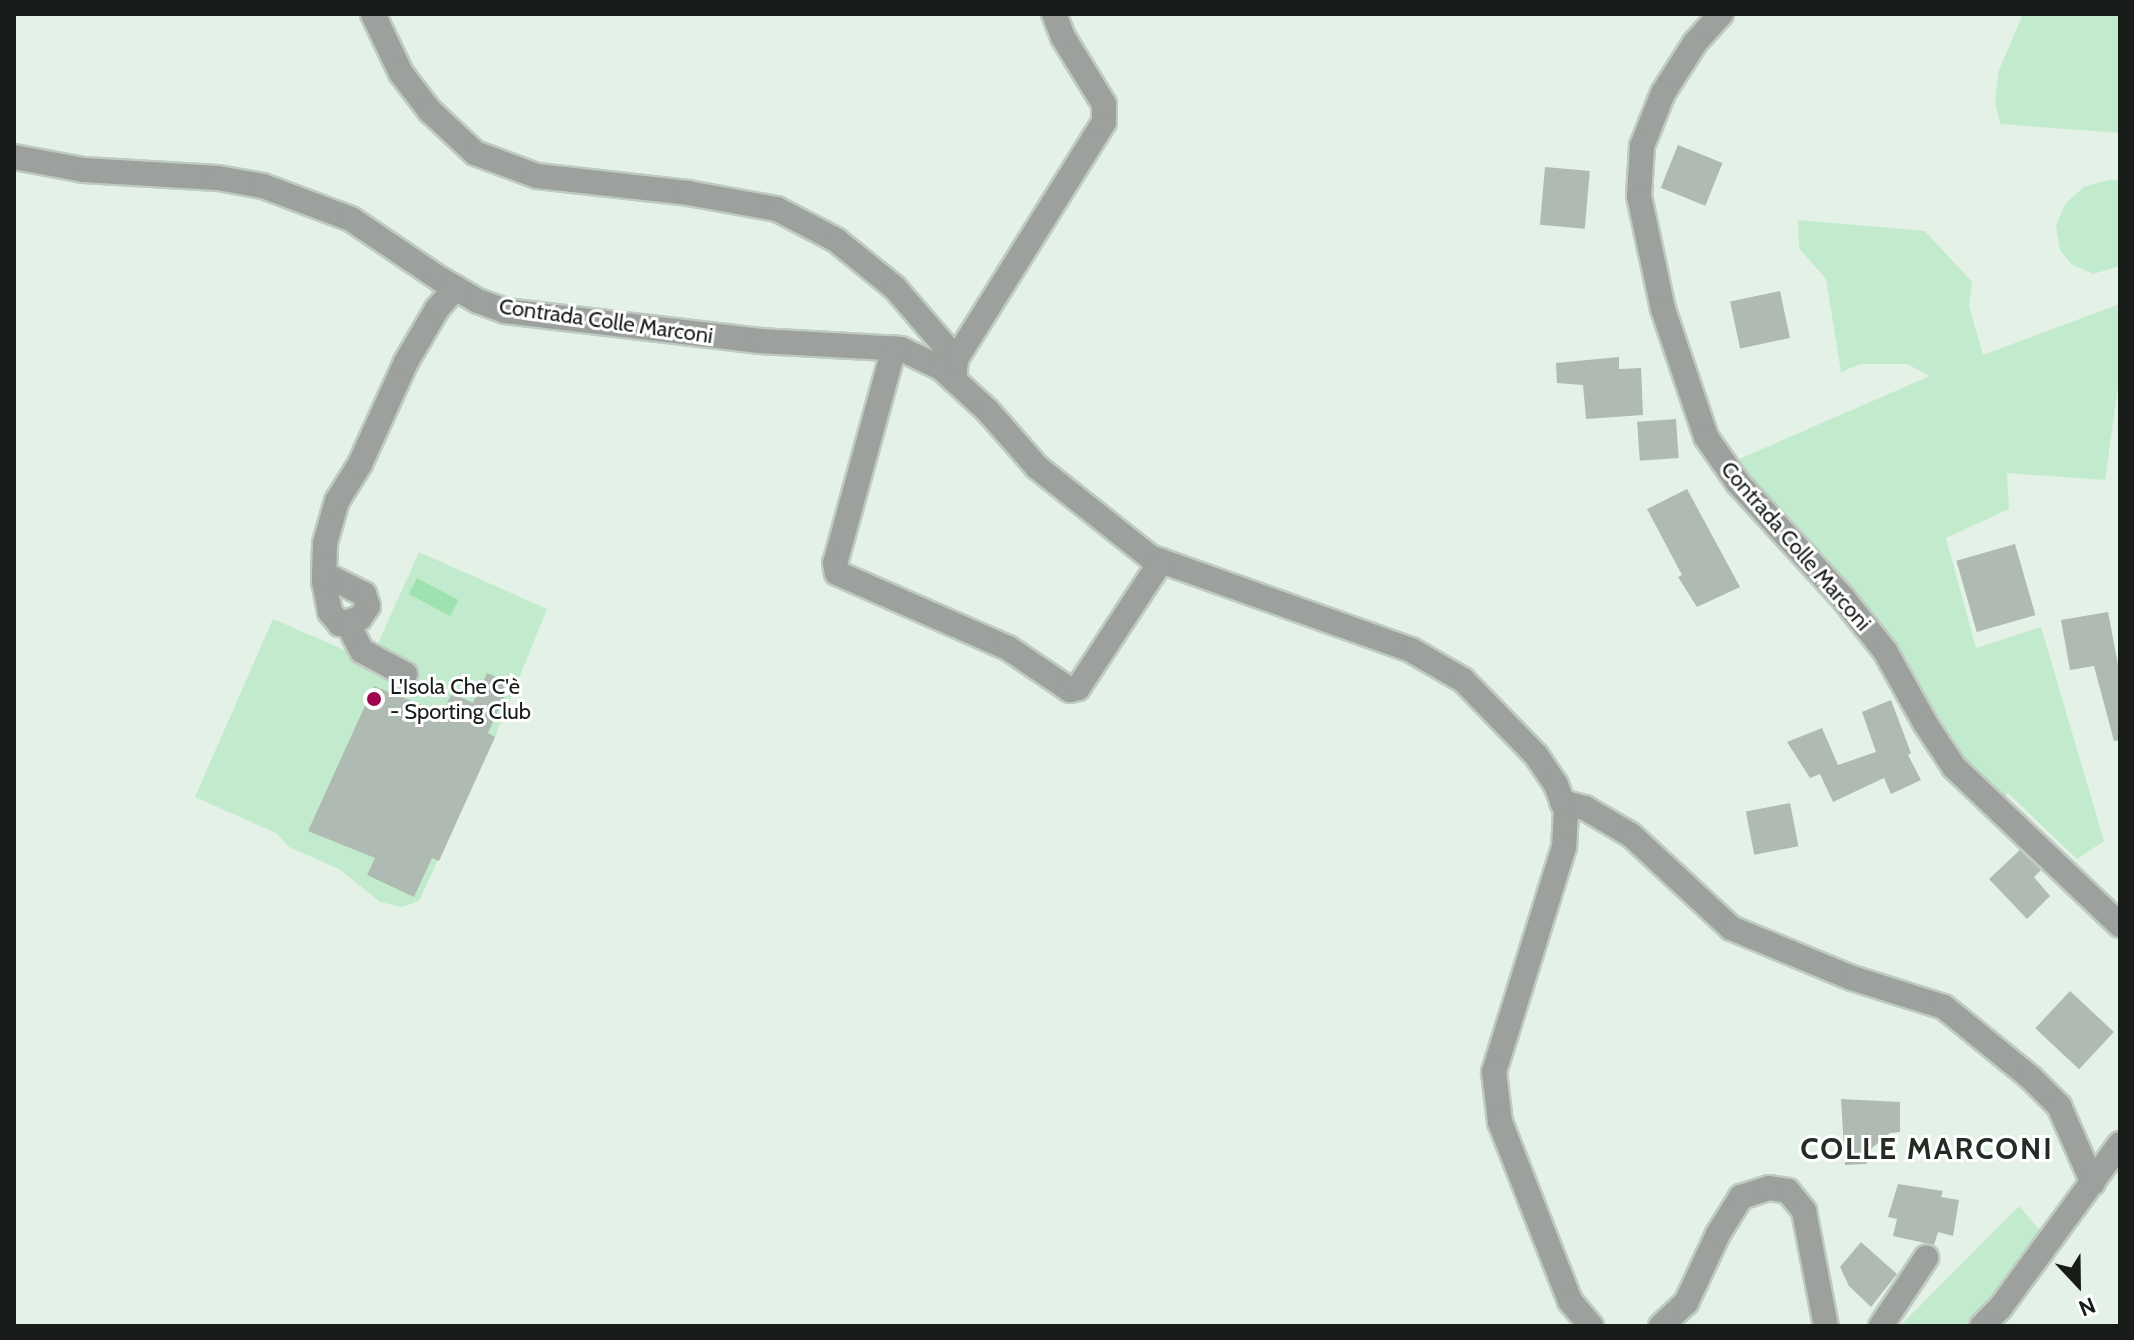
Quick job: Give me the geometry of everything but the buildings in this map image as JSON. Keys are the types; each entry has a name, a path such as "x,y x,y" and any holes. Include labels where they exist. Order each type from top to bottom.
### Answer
{"street":[{"path":"373,14 408,82 430,111 475,153 537,176 688,193 777,209 836,240 895,288 955,369 1104,122 1104,104 1063,37 1054,14"},
{"name":"Contrada Colle Marconi","path":"1713,18 1663,93 1642,146 1639,196 1663,309 1706,437 1738,483 1843,598 1885,651 1925,723 1954,767 2120,925"},
{"name":"Contrada Colle Marconi","path":"14,157 84,170 218,178 263,186 351,219 455,288 505,311 628,329 760,341 894,348 955,369 1037,467 1150,557 1411,650 1463,680 1536,755 1566,811 1564,847 1494,1072 1500,1122 1570,1301 1591,1326"},
{"path":"324,574 364,594 368,601 365,614 348,624 340,624 330,612 324,574 325,543 337,501 366,453 406,362 437,309 455,288"},
{"path":"894,348 835,563 837,573 1008,648 1070,690 1078,688 1161,561"},
{"path":"348,624 362,651 405,674"},
{"path":"1562,802 1585,808 1631,835 1731,928 1852,978 1944,1007 2031,1078 2059,1106 2093,1183"},
{"path":"1982,1326 2008,1317 2120,1144"},
{"path":"1661,1326 1686,1303 1718,1234 1741,1197 1769,1188 1788,1191 1799,1201 1810,1224 1826,1326"},
{"path":"1881,1326 1926,1258"}],"shaded area":[{"path":"2023,14 2120,14 2120,133 2000,124 1995,100 1999,70"},
{"path":"2120,180 2120,266 2093,274 2071,264 2060,250 2056,225 2066,203 2084,187"},
{"path":"1798,220 1925,231 1972,282 1969,306 1983,355 2120,304 2120,372 2105,480 2007,473 2009,509 1946,538 1976,648 2041,627 2104,841 2077,859 2008,793 1997,806 1938,741 1730,463 1930,376 1907,364 1860,364 1841,372 1826,279 1799,248"},
{"name":"L'Isola Che C'è - Sporting Club","path":"419,552 547,609 495,737 419,901 402,907 380,902 339,869 289,847 276,833 195,797 273,619 370,661"},
{"path":"417,578 458,600 450,616 409,594"},
{"path":"2019,1206 2044,1235 1969,1326 1900,1326"}],"place":[{"name":"L'Isola Che C'è - Sporting Club","path":"374,699"}],"district":[{"name":"COLLE MARCONI","path":"1927,1149"}]}
